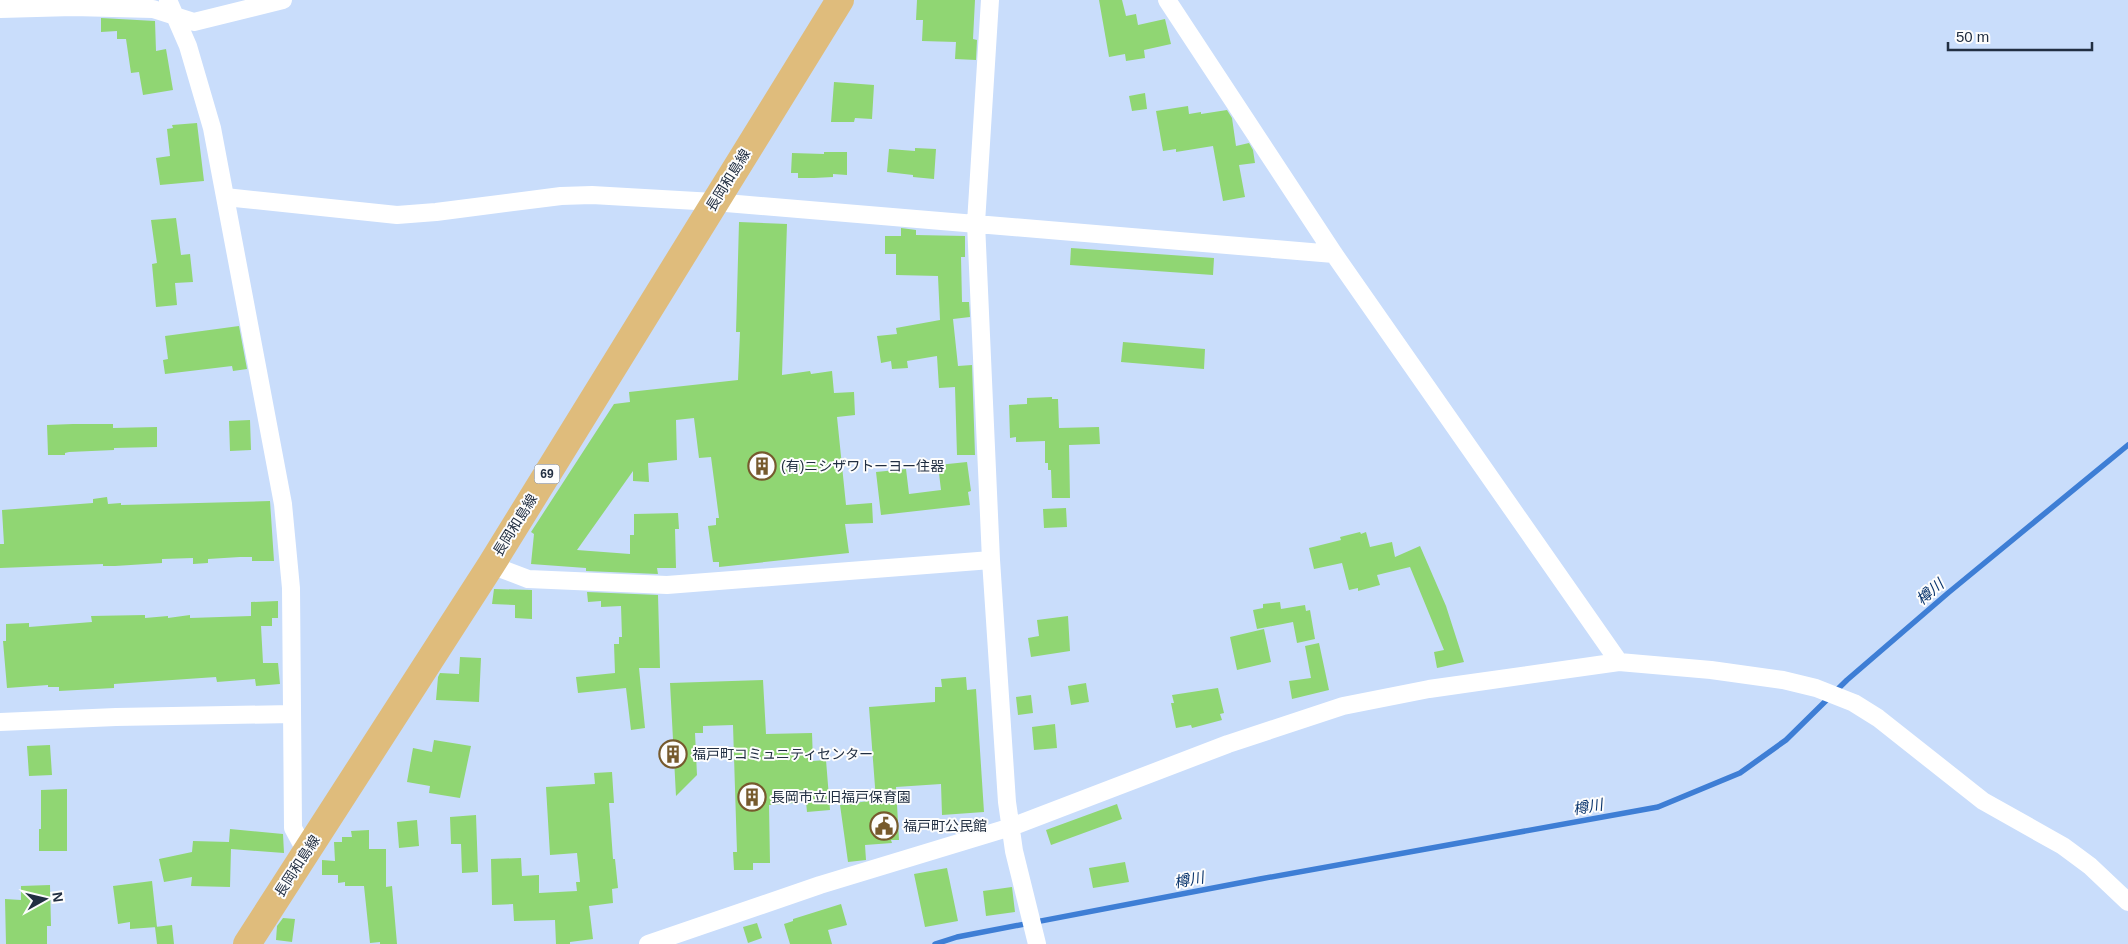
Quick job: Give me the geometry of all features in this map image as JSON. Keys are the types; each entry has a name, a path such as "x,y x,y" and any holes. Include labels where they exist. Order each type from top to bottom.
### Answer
{"main road":[{"name":"長岡和島線","path":"247,944 491,565 840,0"}],"street":[{"path":"168,0 188,46 212,128 283,504 291,588 292,828 306,852"},
{"path":"0,9 153,9 194,22 283,0"},
{"path":"990,0 976,223 991,560 1006,792 1014,851 1037,944"},
{"path":"1167,0 1334,254 1619,662"},
{"path":"226,197 397,214 436,212 561,196 592,195 714,202 1334,254"},
{"path":"491,565 528,579 668,585 991,560"},
{"path":"651,944 820,885 1011,827 1228,744 1343,706 1429,690 1619,662 1729,672 1783,680 1816,688 1854,703 1878,718 1983,801 2064,846 2090,866 2128,902"},
{"path":"0,722 116,716 292,714"}],"building":[{"path":"917,0 975,0 973,39 977,40 976,60 955,59 956,42 922,41 923,20 916,20"},
{"path":"1099,0 1122,0 1126,16 1136,14 1138,25 1165,19 1171,44 1144,50 1145,58 1126,61 1125,54 1109,57"},
{"path":"101,18 155,21 156,51 166,49 173,90 143,95 139,72 131,73 126,39 117,39 117,31 101,32"},
{"path":"834,82 874,85 872,119 855,118 854,122 831,122"},
{"path":"1145,93 1147,109 1132,111 1129,96"},
{"path":"1188,106 1189,114 1227,110 1232,118 1236,146 1249,143 1253,150 1255,163 1239,165 1245,197 1223,201 1213,146 1176,152 1176,149 1163,151 1156,111"},
{"path":"197,123 204,181 160,185 156,158 170,156 167,129 173,128 172,125"},
{"path":"915,148 936,149 934,179 887,172 889,149 915,151"},
{"path":"824,152 847,152 847,175 833,174 833,177 798,178 798,173 791,173 792,153 824,154"},
{"path":"176,218 181,255 190,254 193,282 175,283 177,305 156,307 152,264 157,263 151,220"},
{"name":"(有)ニシザワトーヨー住器","path":"739,222 787,224 782,375 810,371 811,374 832,371 834,393 854,392 855,415 837,417 846,505 872,503 873,523 845,524 849,553 719,567 719,562 713,562 708,526 716,525 716,518 719,518 711,457 699,458 694,418 676,420 677,460 648,463 649,482 633,481 633,471 577,550 630,554 630,535 634,535 634,514 678,513 679,529 675,529 676,568 657,568 658,574 586,571 586,568 531,564 534,534 531,532 614,404 630,402 629,392 738,380 740,332 736,332"},
{"path":"901,228 916,230 916,235 965,236 965,257 961,257 962,302 969,302 970,317 953,319 958,366 972,365 975,455 957,455 955,387 939,388 937,356 907,361 908,368 892,369 891,361 881,363 877,336 897,334 896,328 940,320 938,276 896,275 896,254 885,254 885,236 901,236"},
{"path":"1071,248 1214,258 1213,275 1070,265"},
{"path":"239,326 247,369 233,371 232,366 165,374 163,360 168,359 165,336"},
{"path":"1123,342 1205,349 1204,369 1121,362"},
{"path":"1052,397 1052,399 1058,399 1059,428 1099,427 1100,444 1069,445 1070,498 1052,498 1051,470 1048,470 1048,463 1045,463 1045,441 1016,442 1016,437 1010,438 1009,405 1027,404 1027,398"},
{"path":"250,420 251,450 230,451 229,421"},
{"path":"113,424 113,428 157,427 157,447 114,448 114,450 48,455 47,425"},
{"path":"967,462 971,491 968,492 970,505 881,515 876,472 906,469 909,494 941,490 938,465"},
{"path":"107,497 108,504 121,503 121,505 270,501 274,561 252,561 252,557 240,557 208,559 208,563 193,564 193,558 162,559 162,563 115,566 103,566 103,564 0,568 0,544 4,544 2,510 93,503 93,499"},
{"path":"1066,508 1067,527 1044,528 1043,509"},
{"path":"1360,532 1361,534 1366,532 1370,547 1392,542 1395,557 1420,546 1446,606 1464,662 1437,668 1434,652 1444,650 1410,567 1377,575 1380,585 1358,591 1358,588 1349,590 1342,563 1314,569 1309,548 1341,540 1340,537"},
{"path":"494,589 532,590 532,619 515,618 515,605 492,604"},
{"path":"587,592 658,595 660,668 639,668 645,728 631,730 626,688 578,693 576,677 615,673 614,644 619,644 619,637 622,637 621,606 601,607 601,601 588,602"},
{"path":"278,601 278,618 272,618 272,626 261,626 263,663 278,663 280,684 256,686 255,679 217,682 216,677 114,684 114,688 59,691 59,687 48,687 48,685 7,688 3,641 6,641 6,624 29,623 29,627 92,622 91,616 145,615 145,618 168,616 168,618 190,615 190,618 251,616 251,602"},
{"path":"1280,602 1281,609 1305,605 1306,611 1310,610 1315,639 1297,643 1293,622 1257,629 1253,610 1263,608 1263,604"},
{"path":"1068,616 1070,651 1031,657 1028,638 1039,636 1037,620"},
{"path":"1264,629 1271,662 1237,670 1230,637"},
{"path":"1319,643 1329,690 1292,699 1289,681 1311,678 1305,646"},
{"path":"460,657 481,658 479,702 436,700 440,673 459,674"},
{"path":"966,677 967,690 976,689 984,812 942,815 941,784 896,787 899,840 891,840 892,843 865,845 866,860 848,862 840,805 876,800 869,707 935,702 935,687 942,687 941,679"},
{"path":"763,680 766,734 812,733 813,761 826,760 830,810 807,812 806,802 769,805 770,863 753,863 753,870 734,870 733,852 737,852 733,725 703,726 703,733 695,733 697,775 676,796 670,683"},
{"path":"1086,683 1089,702 1071,705 1068,686"},
{"path":"1218,688 1224,713 1220,714 1222,720 1192,728 1191,725 1176,728 1171,703 1174,703 1172,695"},
{"path":"1031,695 1033,713 1018,715 1016,697"},
{"path":"1055,724 1057,748 1034,750 1032,727"},
{"path":"434,740 471,746 460,798 429,793 430,786 407,782 413,748 432,752"},
{"path":"50,745 52,775 29,776 27,746"},
{"path":"612,772 614,803 609,803 613,859 615,859 618,888 612,889 613,903 589,906 593,939 570,942 570,944 556,944 555,920 514,921 513,904 492,905 491,859 521,858 522,876 539,875 539,893 577,891 576,882 580,882 577,853 550,855 546,787 595,784 594,773"},
{"path":"67,789 67,851 39,851 41,790"},
{"path":"1117,804 1122,819 1051,845 1046,830"},
{"path":"476,815 478,872 462,873 461,844 451,844 450,817"},
{"path":"417,820 419,846 399,848 397,822"},
{"path":"230,829 283,834 284,853 231,849 230,887 191,886 192,877 164,882 159,859 192,852 193,841 229,842"},
{"path":"369,830 369,849 386,849 386,887 392,886 397,944 370,943 364,886 345,886 345,882 338,883 338,875 322,875 322,860 335,861 334,842 342,842 342,837 352,837 351,831"},
{"path":"1125,862 1129,882 1093,888 1089,868"},
{"path":"947,868 958,921 925,927 914,874"},
{"path":"152,881 157,927 130,929 130,922 118,924 113,886"},
{"path":"50,885 51,926 47,926 47,944 6,944 5,899 21,900 21,886"},
{"path":"1012,887 1015,912 986,916 983,891"},
{"path":"841,904 847,925 828,930 832,944 790,944 784,924 793,921 793,919"},
{"path":"283,918 295,919 292,942 276,940 277,926"},
{"path":"757,923 762,938 748,943 743,927"},
{"path":"172,925 174,944 157,944 155,927"}],"waterway":[{"name":"樽川","path":"935,944 957,937 1260,879 1658,807 1740,773 1786,740 1847,680 1948,593 2128,445"}],"place":[{"name":"(有)ニシザワトーヨー住器","path":"762,466"},
{"name":"福戸町コミュニティセンター","path":"673,754"},
{"name":"長岡市立旧福戸保育園","path":"752,797"},
{"name":"福戸町公民館","path":"884,826"}]}
